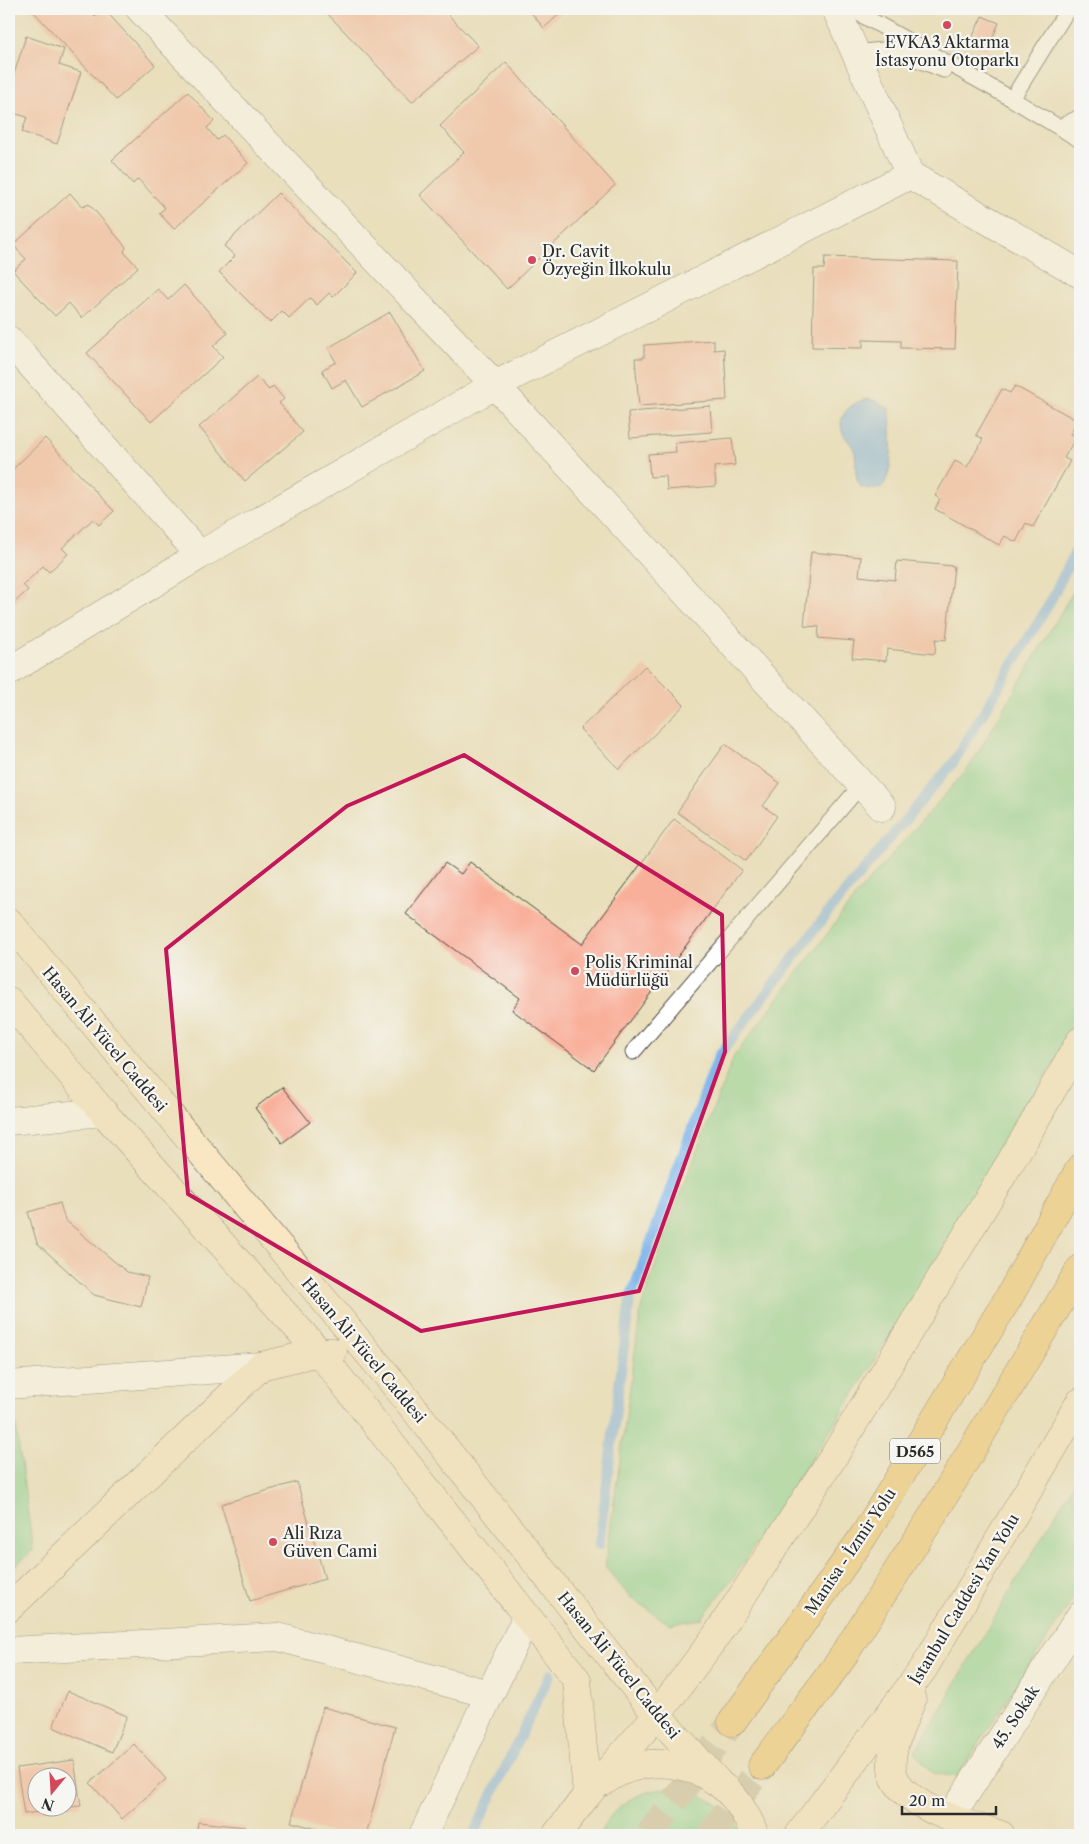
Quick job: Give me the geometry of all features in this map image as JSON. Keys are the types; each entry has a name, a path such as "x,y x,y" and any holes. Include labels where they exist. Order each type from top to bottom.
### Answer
{"highway":[{"name":"Manisa - İzmir Yolu","path":"732,1722 863,1537 1009,1297 1080,1168"},
{"name":"D565","path":"762,1766 840,1661 926,1526 1080,1269"}],"main road":[{"name":"Hasan Âli Yücel Caddesi","path":"9,922 367,1352 657,1715 716,1780 739,1802 754,1835"},
{"path":"9,1001 103,1112 319,1352 576,1680 587,1795"},
{"path":"556,1835 587,1795 657,1715 716,1636 834,1456 1026,1136 1080,1041"},
{"path":"9,1608 261,1366 319,1352 367,1352"},
{"name":"İstanbul Caddesi Yan Yolu","path":"799,1835 924,1668 1080,1402"},
{"path":"924,1668 898,1733 892,1757 893,1773 903,1792 950,1818 1001,1835"},
{"path":"567,1835 570,1821 587,1795 615,1773 649,1763 684,1766 716,1780"}],"street":[{"path":"140,9 495,386 882,807"},
{"path":"836,9 910,175 1080,274"},
{"path":"9,670 200,554 495,386 910,175"},
{"path":"9,340 200,554"},
{"path":"9,1121 103,1112"},
{"path":"9,1385 261,1366"},
{"name":"45. Sokak","path":"950,1818 1080,1616"},
{"path":"423,1835 526,1618"},
{"path":"9,1650 278,1637 489,1694"}],"lane":[{"path":"851,9 1012,99 1080,140"},
{"path":"1012,99 1068,9"},
{"path":"855,53 892,49 1012,99"},
{"path":"1060,127 1080,117"},
{"path":"633,1052 862,784"}],"highlighted area":[{"path":"464,755 722,915 725,1052 639,1291 421,1331 188,1194 166,949 347,806"}],"green space":[{"path":"1080,580 1080,1017 984,1181 852,1397 734,1577 701,1619 669,1624 630,1597 605,1567 641,1308 677,1202 734,1056 859,892 970,766"},
{"path":"9,1404 13,1404 33,1550 9,1571"},
{"path":"1080,1473 1080,1588 957,1777 932,1773 915,1752"},
{"path":"676,1787 706,1798 724,1809 737,1825 741,1835 599,1835 613,1813 630,1799 651,1791"}],"water":[{"path":"866,399 874,400 889,408 890,416 891,451 888,474 885,483 880,488 875,489 861,487 856,475 854,450 844,436 841,427 841,421 846,411"}],"building":[{"path":"31,9 88,9 95,16 104,9 155,65 116,100"},
{"path":"323,9 443,9 478,46 412,102"},
{"path":"528,9 565,9 544,28"},
{"path":"982,16 999,23 987,50 970,43"},
{"path":"26,36 64,49 59,65 81,72 57,144 22,132 27,117 9,112 9,90"},
{"path":"506,62 615,185 507,289 420,195 464,152 440,126"},
{"path":"188,92 214,121 207,128 217,140 223,135 248,163 174,229 159,213 165,208 138,179 133,184 112,160"},
{"path":"70,193 82,207 89,204 126,247 124,252 138,267 82,318 69,303 55,316 13,271 26,259 13,245"},
{"path":"278,193 357,273 333,297 329,293 317,305 310,298 289,318 282,311 270,323 219,272 235,256 224,246"},
{"path":"825,257 958,261 955,349 901,348 901,341 863,340 863,348 812,347 814,269 824,269"},
{"path":"184,285 228,333 213,346 223,357 151,422 87,353 158,289 168,300"},
{"path":"390,312 425,371 362,407 346,380 332,388 322,370 336,362 328,348"},
{"path":"714,340 714,350 724,349 727,400 639,406 635,358 644,358 644,345"},
{"path":"257,377 269,390 273,386 284,399 279,403 303,432 245,481 199,427"},
{"path":"1015,386 1078,421 1070,434 1076,437 1064,458 1070,461 1033,527 1026,523 1016,542 1005,536 999,545 935,509 940,499 935,496 955,461 967,467 983,439 976,435 1002,389 1010,393"},
{"path":"710,406 712,432 630,438 628,412"},
{"path":"45,438 114,511 99,525 93,519 62,548 68,554 49,572 43,566 23,585 28,590 14,603 9,597 9,473"},
{"path":"732,438 735,465 714,467 716,486 667,490 666,476 650,477 648,454 676,452 675,443"},
{"path":"811,552 861,557 859,576 895,580 897,561 954,566 946,640 936,639 935,654 887,649 886,661 852,658 854,641 818,638 819,627 804,626"},
{"path":"645,666 684,705 619,769 580,729"},
{"path":"725,744 780,783 763,806 777,816 746,861 677,812"},
{"name":"Polis Kriminal Müdürlüğü","path":"674,819 742,870 594,1070 512,1010 520,998 406,914 445,863 461,874 470,862 582,944"},
{"path":"282,1087 310,1122 282,1143 255,1108"},
{"path":"60,1203 65,1220 127,1272 148,1277 141,1307 94,1295 37,1243 28,1212"},
{"name":"Ali Rıza Güven Cami","path":"297,1482 325,1579 250,1601 221,1504"},
{"path":"68,1691 127,1716 112,1752 53,1727"},
{"path":"323,1707 395,1727 366,1835 339,1835 291,1822"},
{"path":"134,1744 166,1779 122,1819 90,1783"},
{"path":"74,1760 75,1766 31,1766"},
{"path":"28,1766 28,1813 24,1814 17,1768"},
{"path":"78,1786 81,1806 78,1806"},
{"path":"198,1822 245,1827 244,1835 196,1835"}],"waterway":[{"path":"599,1545 630,1299 718,1057 826,915 953,763 1048,606 1080,542"},
{"path":"473,1835 550,1674"}],"tunnel":[{"path":"649,1835 732,1722"},
{"path":"710,1835 762,1766"}],"place":[{"name":"EVKA3 Aktarma İstasyonu Otoparkı","path":"947,25"},
{"name":"Dr. Cavit Özyeğin İlkokulu","path":"532,260"},
{"name":"Polis Kriminal Müdürlüğü","path":"575,971"},
{"name":"Ali Rıza Güven Cami","path":"273,1542"}]}
